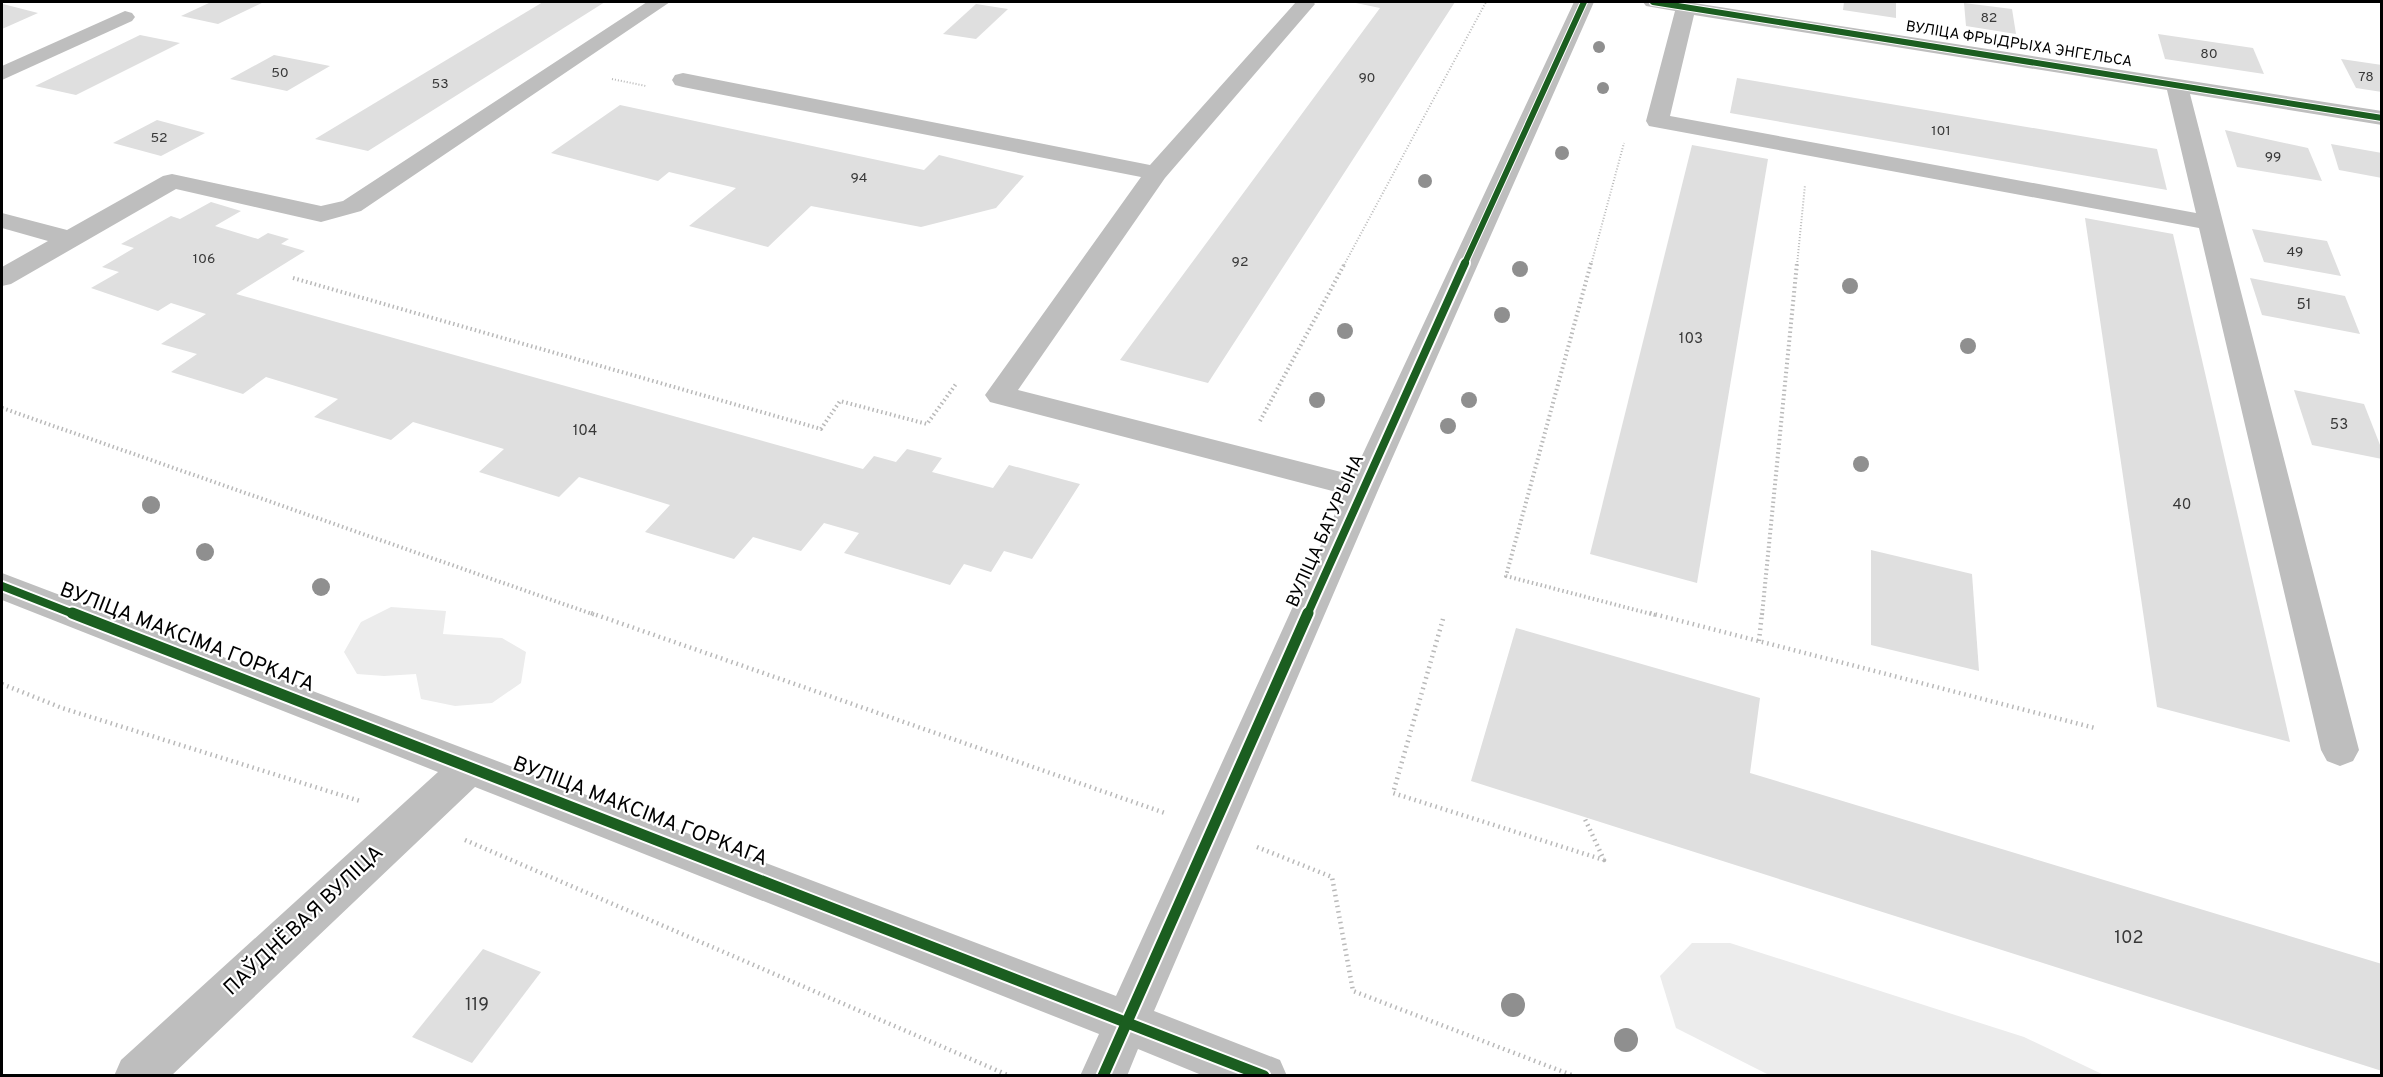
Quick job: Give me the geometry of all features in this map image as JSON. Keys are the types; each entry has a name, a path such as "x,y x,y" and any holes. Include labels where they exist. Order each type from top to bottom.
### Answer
{"street":[{"path":"2,278 172,182 321,213 352,206 660,2"},
{"name":"ВУЛІЦА БАТУРЫНА","path":"1103,1076 1363,488 1584,2"},
{"name":"ВУЛІЦА ФРЫДРЫХА ЭНГЕЛЬСА","path":"1653,2 2382,118"},
{"path":"1305,4 1156,173 1000,395 1363,488"},
{"path":"1686,7 1657,121 2211,223"},
{"path":"2,74 125,17"},
{"path":"682,81 1156,173"},
{"path":"2177,86 2340,750"},
{"path":"2,220 70,238"},
{"name":"ВУЛІЦА МАКСІМА ГОРКАГА","path":"2,586 471,766 1264,1076"},
{"name":"ПАЎДНЁВАЯ ВУЛІЦА","path":"137,1076 471,766"}],"path":[{"path":"1259,422 1486,2"},
{"path":"1625,141 1506,576 2095,729"},
{"path":"1759,641 1809,149"},
{"path":"293,278 822,429 840,401 927,424"},
{"path":"2,408 1212,830 1332,877 1353,991 1574,1076"},
{"path":"1443,619 1393,793 1604,860 1584,817"},
{"path":"2,684 62,708 415,818 1010,1076"}],"shaded area":[{"path":"391,607 446,611 443,634 502,638 526,652 521,683 492,703 455,706 421,699 416,674 384,676 357,674 344,652 361,622"},
{"path":"1692,943 1730,943 2024,1037 2104,1075 1769,1075 1676,1028 1660,976"}],"building":[{"path":"211,2 264,2 218,24 181,16"},
{"path":"543,2 605,2 368,151 315,139"},
{"path":"1351,2 1455,2 1208,383 1120,360 1380,8"},
{"path":"1844,2 1896,2 1896,18 1843,10"},
{"path":"1964,3 2012,9 2016,34 1966,26"},
{"path":"3,4 38,13 2,29"},
{"path":"976,4 1008,9 976,39 943,34"},
{"path":"2158,34 2253,48 2264,74 2165,59"},
{"path":"140,35 180,43 76,95 35,86"},
{"path":"274,55 330,66 287,91 230,79"},
{"path":"2341,59 2382,65 2382,92 2356,88"},
{"path":"1737,78 2157,149 2167,190 1730,113"},
{"path":"620,105 924,170 939,155 1024,176 996,208 921,227 811,206 768,247 689,226 736,188 669,172 658,181 551,153"},
{"path":"157,120 205,133 161,156 113,143"},
{"path":"2225,130 2308,148 2322,181 2237,167"},
{"path":"2331,144 2382,153 2382,178 2339,170"},
{"path":"1692,145 1768,159 1697,583 1590,554"},
{"path":"211,202 241,211 215,226 258,239 268,233 289,239 281,244 305,251 236,294 863,469 874,456 896,462 907,449 942,458 932,472 993,488 1009,465 1080,484 1032,559 1004,551 991,572 964,564 950,585 844,553 859,533 824,523 801,551 753,537 734,559 645,532 670,505 579,477 559,497 479,472 504,449 413,422 391,440 314,417 338,399 266,377 243,394 171,372 197,354 161,344 206,314 171,303 158,311 91,288 119,272 102,267 134,248 121,244 171,216 180,219"},
{"path":"2085,218 2173,234 2290,742 2157,707"},
{"path":"2252,229 2327,241 2341,276 2264,262"},
{"path":"2250,278 2345,296 2360,334 2262,315"},
{"path":"2294,390 2364,404 2382,450 2382,459 2312,445"},
{"path":"1871,550 1972,574 1979,671 1871,645"},
{"path":"1516,628 1760,698 1750,773 2382,964 2382,1071 1471,781"},
{"path":"483,949 541,972 472,1063 412,1037"}],"cycle path":[{"path":"1103,1076 1363,488 1584,2"},
{"path":"1653,2 2382,118"},
{"path":"2,586 1264,1076"}]}
